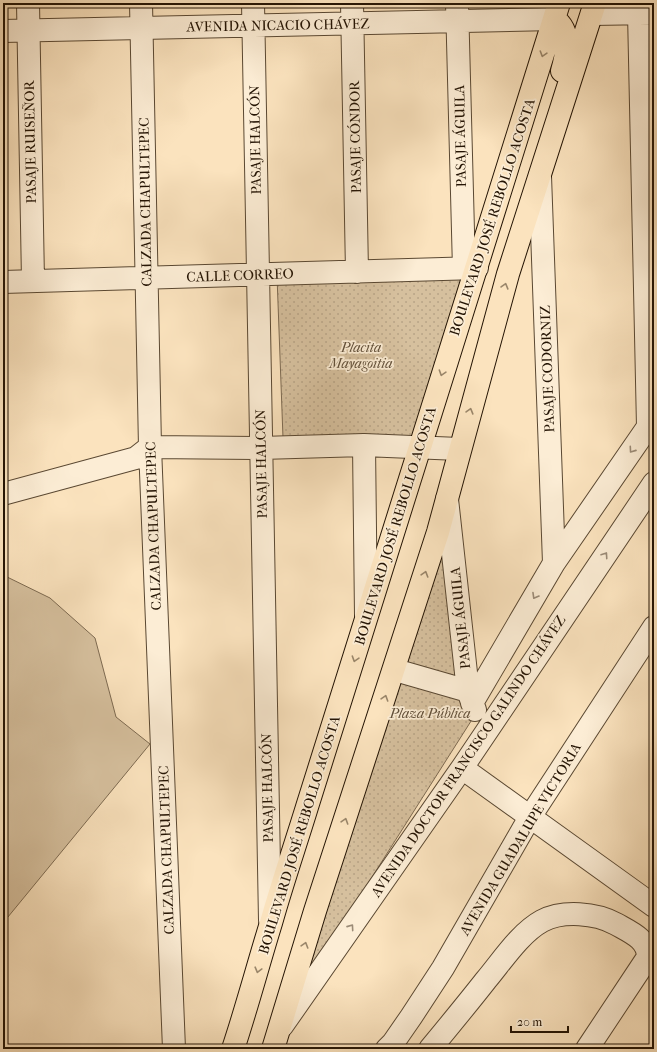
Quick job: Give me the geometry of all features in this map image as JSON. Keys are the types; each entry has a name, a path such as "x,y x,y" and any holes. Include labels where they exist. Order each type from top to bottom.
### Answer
{"main road":[{"path":"273,1049 281,1028 315,911 395,670 447,498 459,449 508,274 594,8"},
{"path":"540,175 538,160 540,145 565,60 567,47 557,11"},
{"name":"BOULEVARD JOSÉ REBOLLO ACOSTA","path":"233,1049 270,925 366,624 419,448 470,269 557,11"}],"street":[{"name":"PASAJE RUISEÑOR","path":"28,3 33,281"},
{"name":"CALZADA CHAPULTEPEC","path":"141,3 150,447 174,1049"},
{"name":"PASAJE HALCÓN","path":"253,3 270,925"},
{"path":"594,8 646,13 651,423"},
{"name":"AVENIDA NICACIO CHÁVEZ","path":"3,31 253,26 352,13 557,11"},
{"name":"PASAJE ÁGUILA","path":"457,12 470,269"},
{"name":"PASAJE CÓNDOR","path":"352,13 357,272"},
{"name":"PASAJE CODORNIZ","path":"540,175 554,563"},
{"name":"CALLE CORREO","path":"3,282 470,269"},
{"name":"AVENIDA DOCTOR FRANCISCO GALINDO CHÁVEZ","path":"470,697 554,563 651,423"},
{"path":"3,494 136,458 150,447 261,448 364,445 459,449"},
{"path":"364,445 366,624"},
{"name":"AVENIDA DOCTOR FRANCISCO GALINDO CHÁVEZ","path":"281,1028 462,768 654,483"},
{"name":"PASAJE ÁGUILA","path":"447,498 470,697 484,735"},
{"name":"AVENIDA GUADALUPE VICTORIA","path":"387,1049 411,1017 443,968 530,816 654,627"},
{"path":"395,670 470,697"},
{"path":"462,768 654,906"},
{"path":"430,1049 517,941 542,921 564,914 587,916 610,921 633,934 645,944 647,950 648,957 588,1049"}],"green space":[{"name":"Placita Mayagoitia","path":"473,273 419,439 283,438 277,276"},
{"name":"Plaza Pública","path":"448,537 473,718 299,992"},
{"path":"3,575 50,598 95,638 116,717 150,744 3,923"}]}
